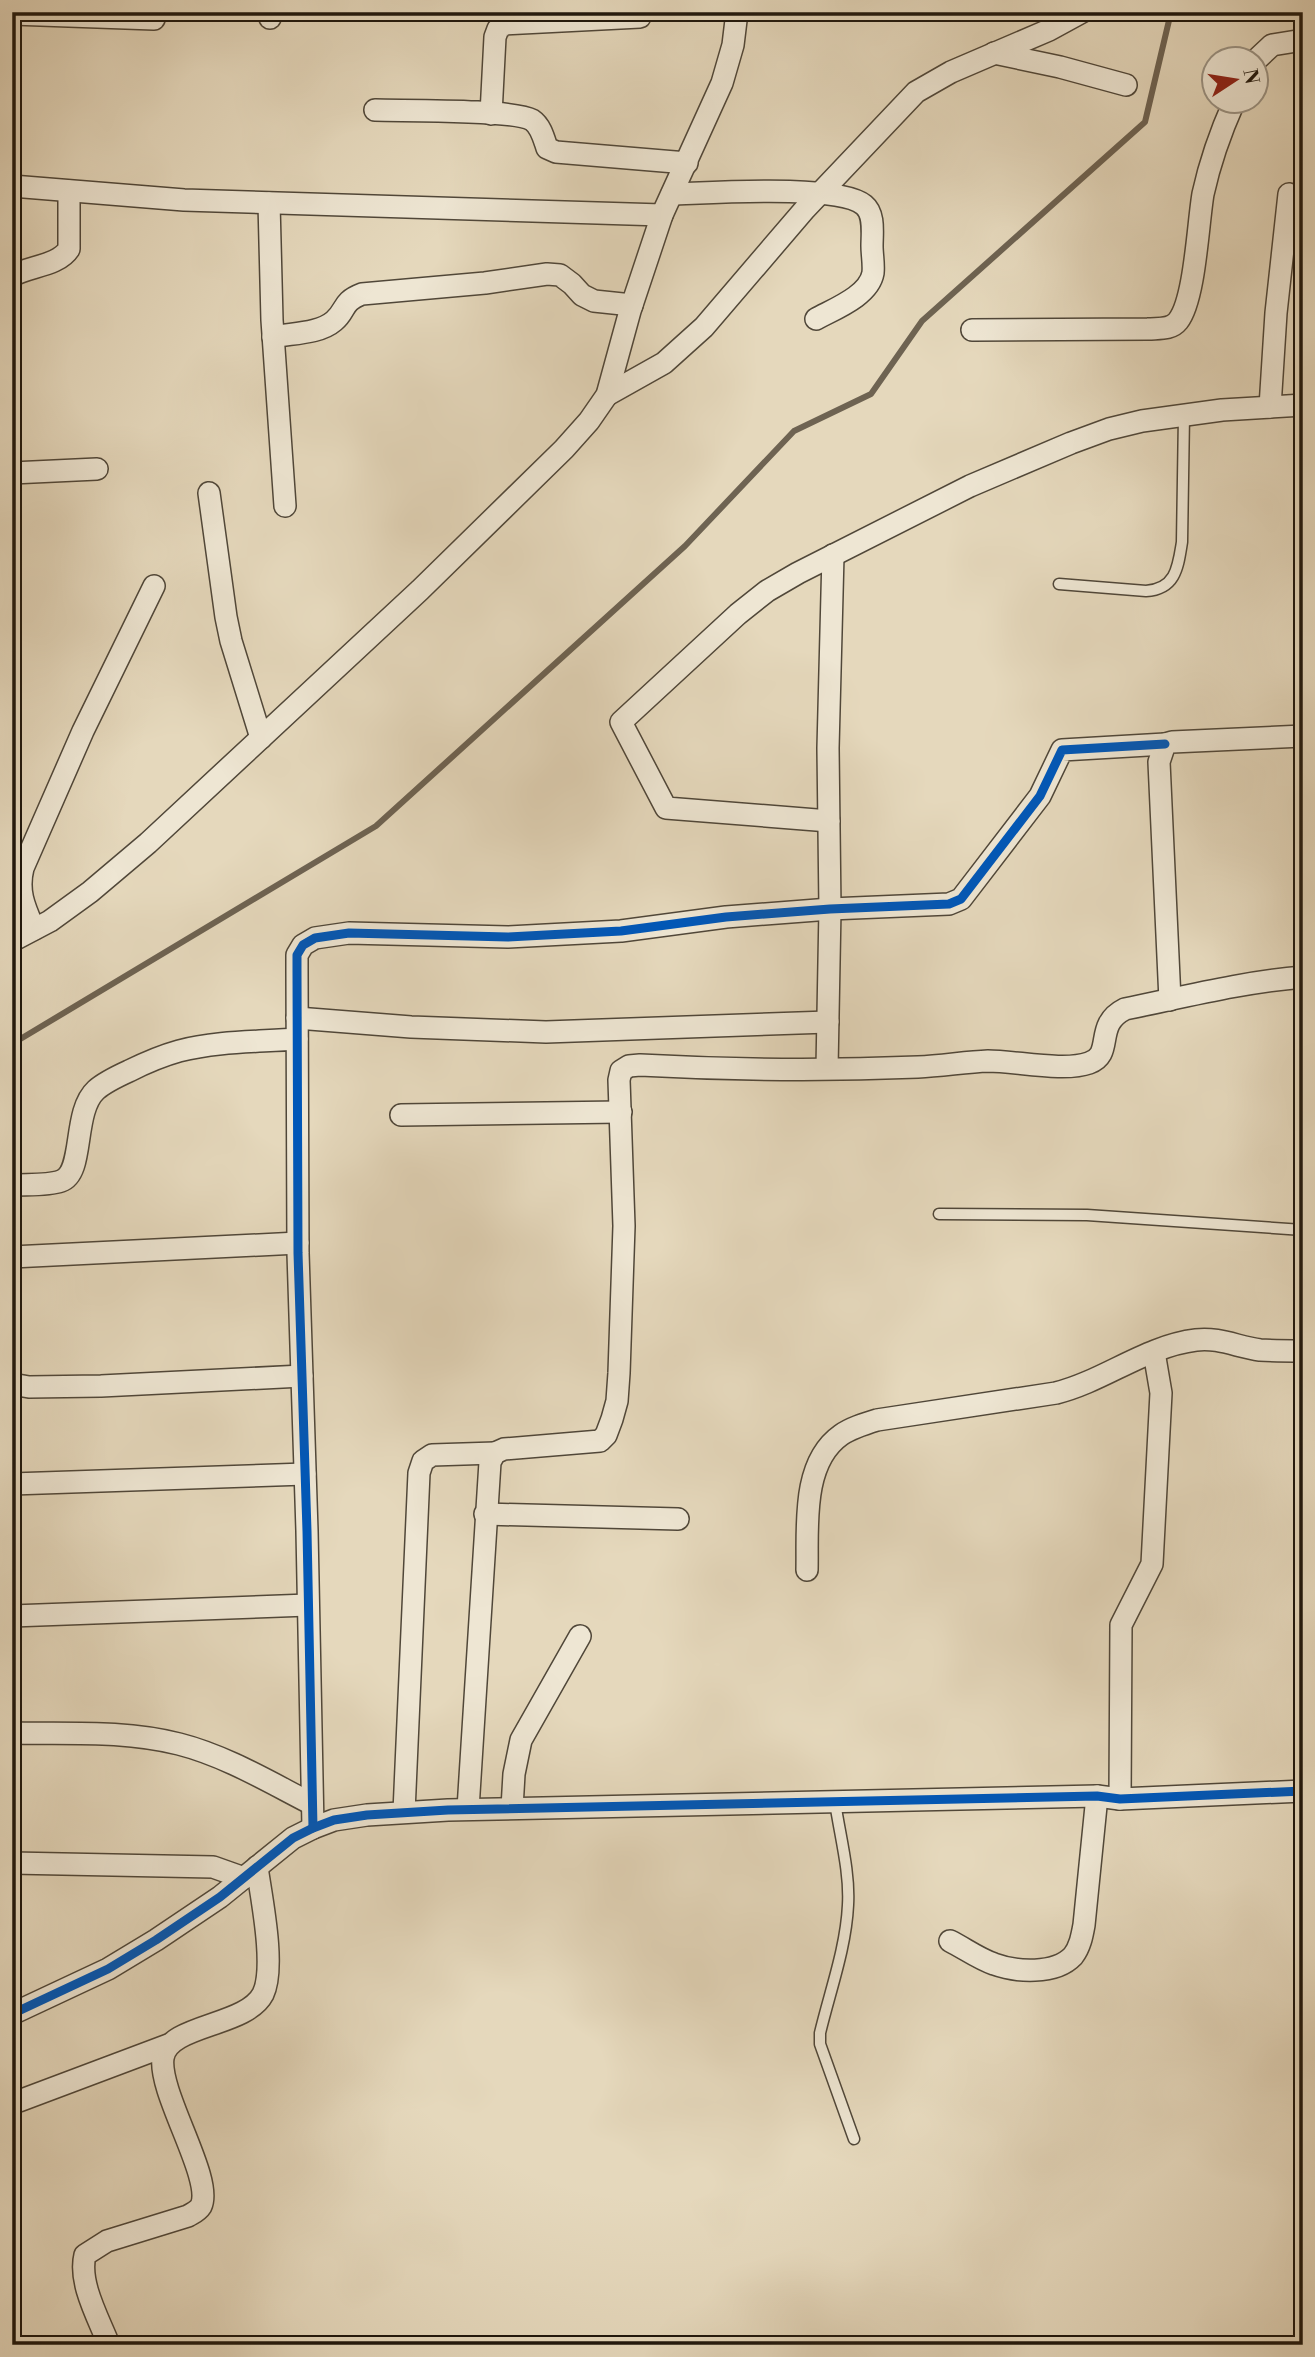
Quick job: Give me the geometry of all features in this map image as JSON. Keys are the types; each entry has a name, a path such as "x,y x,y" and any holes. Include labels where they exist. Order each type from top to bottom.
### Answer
{"street":[{"path":"12,941 50,921 100,884 148,843 420,590 589,421 607,395 632,305 662,215 722,83 733,45 737,12"},
{"path":"607,395 664,363 704,327 821,192 916,92 951,72 1049,30 1082,12"},
{"path":"12,14 153,19"},
{"path":"491,114 495,37 498,29 505,24 640,18"},
{"path":"1270,46 1303,40"},
{"path":"994,53 1126,85"},
{"path":"374,110 510,115 533,121 540,128 547,148 556,152 687,163"},
{"path":"972,330 1148,329 1168,328 1175,324 1185,304 1192,273 1203,195 1212,158 1228,116"},
{"path":"12,186 184,200 662,215"},
{"path":"12,276 64,256 69,249 68,191"},
{"path":"673,194 821,192 853,198 869,211 872,219 873,274 869,284 862,292 816,319"},
{"path":"1270,407 1276,313 1289,194"},
{"path":"269,202 273,337 285,506"},
{"path":"273,337 320,328 339,316 351,298 362,294 547,274 560,275 582,295 594,300 632,305"},
{"path":"829,821 666,808 621,722 738,614 767,591 970,486 1071,443 1131,423 1184,415 1303,405"},
{"path":"12,473 97,469"},
{"path":"209,493 231,641 261,738"},
{"path":"827,1068 830,909 828,748 833,555"},
{"path":"34,929 20,894 19,882 23,868 83,731 154,586"},
{"path":"313,1828 298,1243 297,955 303,945 315,938 349,933 520,936 621,931 726,917 830,909 949,904 961,899 1040,796 1062,750 1303,736"},
{"path":"1165,744 1159,762 1170,1000"},
{"path":"404,1812 419,1474 423,1461 432,1455 495,1453 504,1449 600,1441 606,1435 612,1419 617,1401 619,1373 624,1226 619,1080 621,1071 629,1066 640,1065 712,1069 918,1067 1006,1061 1054,1066 1087,1064 1100,1054 1109,1021 1125,1009 1228,987 1303,977"},
{"path":"297,1018 411,1027 546,1032 828,1022"},
{"path":"12,1185 59,1182 70,1176 74,1167 81,1116 96,1090 116,1077 158,1058 199,1046 297,1040"},
{"path":"401,1115 621,1112"},
{"path":"12,1257 298,1243"},
{"path":"807,1570 809,1491 813,1475 839,1436 855,1427 877,1420 1056,1393 1079,1387 1181,1342 1219,1340 1259,1349 1303,1351"},
{"path":"1120,1799 1121,1625 1152,1564 1161,1392 1154,1352"},
{"path":"12,1384 29,1387 101,1386 302,1376"},
{"path":"468,1809 488,1472 495,1453"},
{"path":"12,1484 305,1474"},
{"path":"485,1514 678,1519"},
{"path":"12,1616 308,1605"},
{"path":"512,1808 514,1774 521,1740 580,1636"},
{"path":"12,1733 110,1734 178,1743 235,1764 312,1804"},
{"path":"12,2014 108,1969 220,1898 293,1838 313,1828 345,1818 468,1809 1097,1796 1120,1799 1303,1791"},
{"path":"950,1941 991,1963 1016,1969 1054,1967 1074,1955 1081,1941 1097,1796"},
{"path":"12,1863 214,1867 250,1872"},
{"path":"19,2101 168,2045 178,2038 240,2014 253,2006 263,1994 267,1979 267,1935 250,1872"},
{"path":"109,2345 86,2282 82,2266 85,2255 107,2241 188,2216 202,2204 203,2194 197,2169 163,2069 163,2055 168,2045"}],"lane":[{"path":"1059,584 1146,591 1158,590 1170,581 1179,560 1182,542 1184,415"},
{"path":"939,1214 1087,1215 1303,1230"},
{"path":"835,1802 848,1906 846,1925 820,2033 820,2044 854,2139"}],"waterway":[{"path":"12,1044 376,826 685,546 794,431 871,394 922,321 1145,122 1171,12"}],"cycle path":[{"path":"313,1828 298,1253 297,955 303,945 315,938 349,933 508,937 621,931 726,917 830,909 949,904 961,899 1040,796 1062,750 1165,744"},
{"path":"12,2014 108,1969 220,1897 293,1838 334,1820 448,1810 1097,1796 1120,1799 1303,1791"}]}
